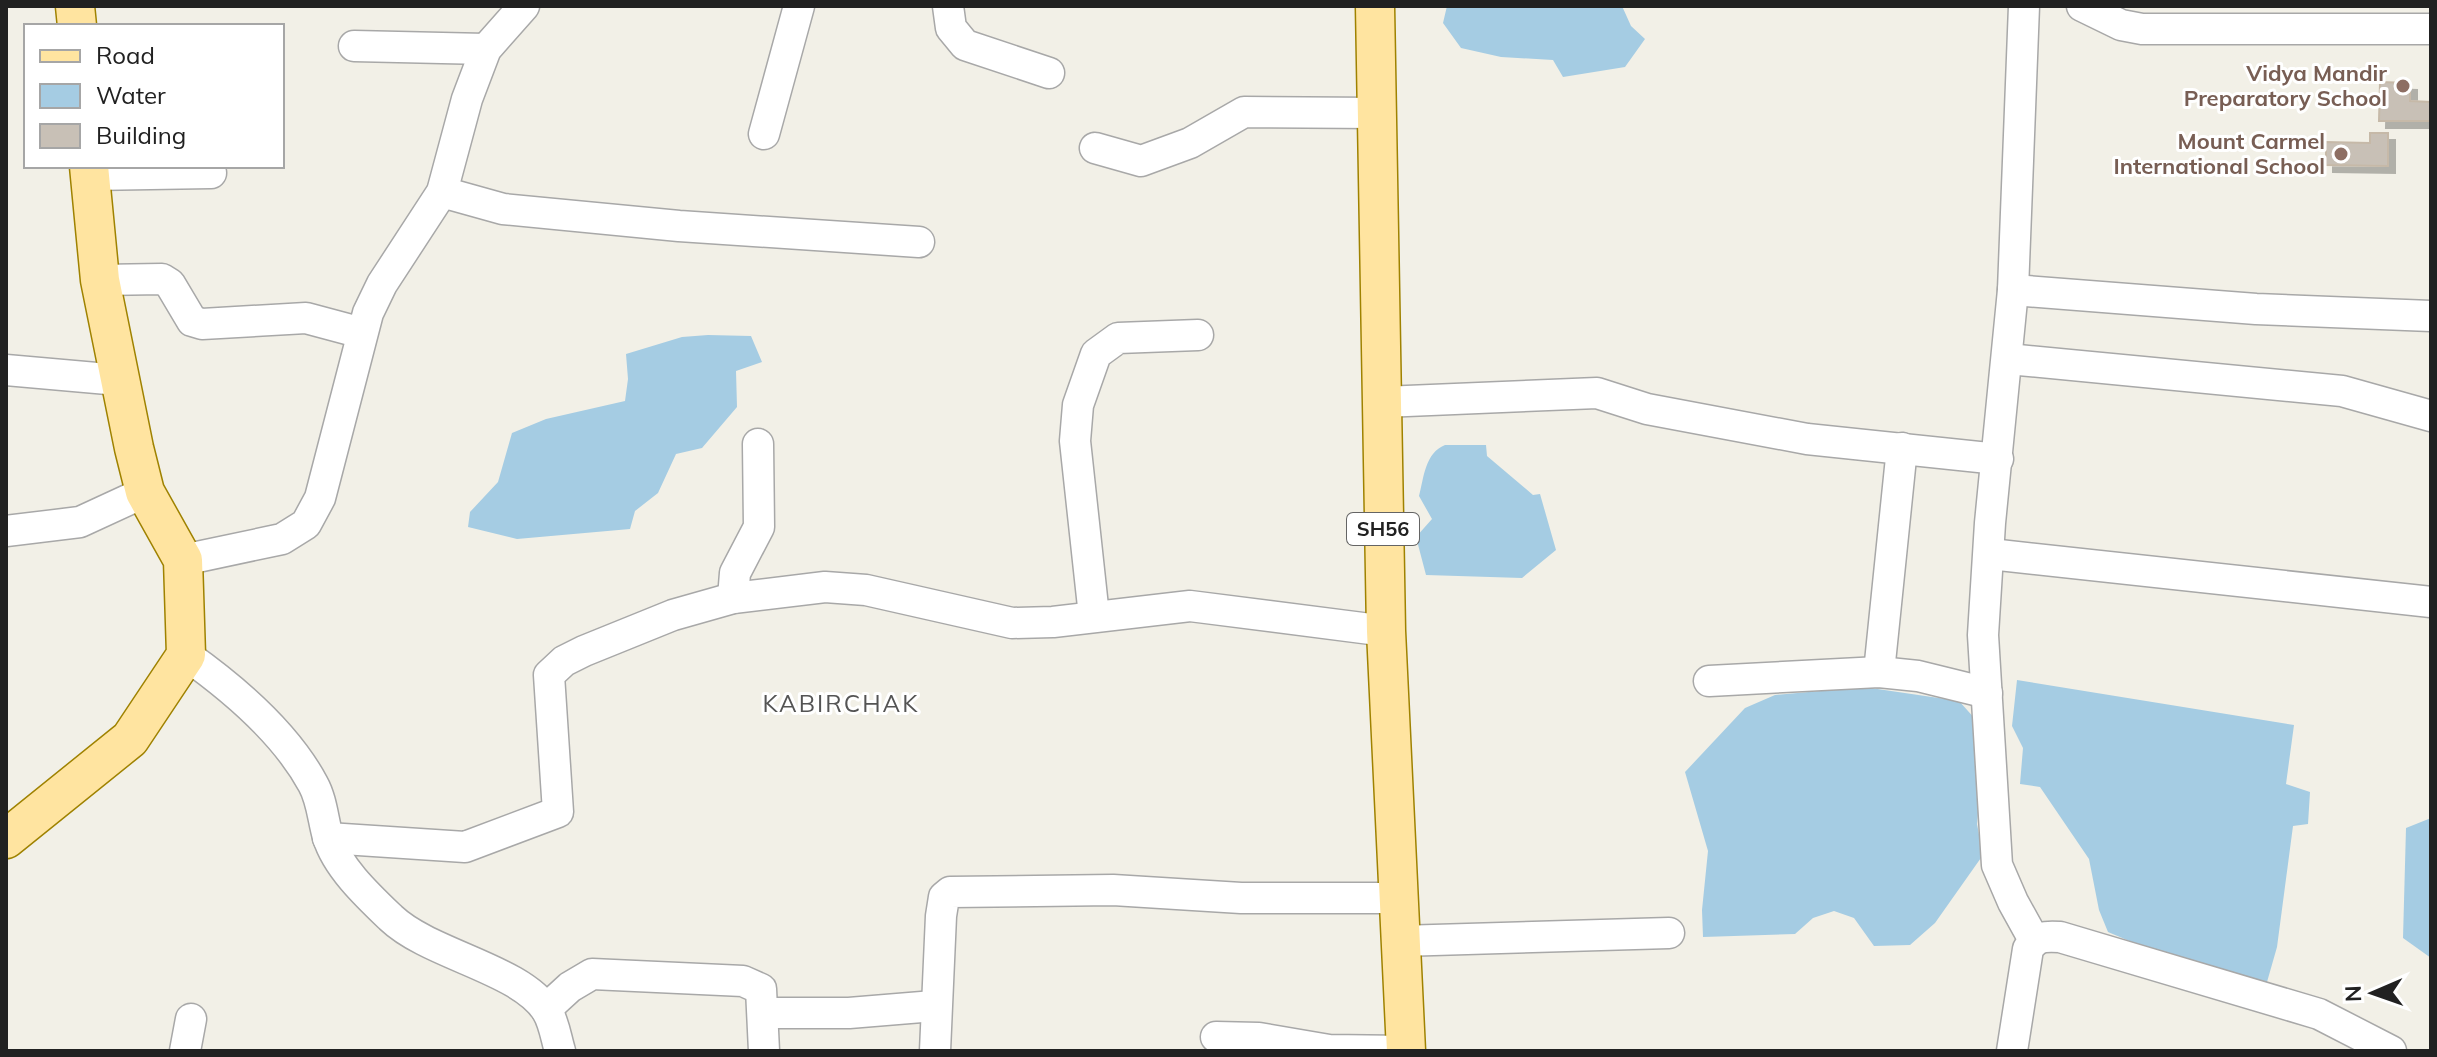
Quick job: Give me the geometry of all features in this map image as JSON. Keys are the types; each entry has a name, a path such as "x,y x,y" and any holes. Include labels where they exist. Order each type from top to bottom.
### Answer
{"main road":[{"name":"SH56","path":"1375,6 1386,631 1406,1051"},
{"path":"6,839 130,739 186,655 183,560 145,492 100,280 89,170"}],"street":[{"path":"183,560 241,551 282,539 306,524 320,498 362,333 382,284 442,192 467,99 486,49 524,6"},
{"path":"764,134 799,6"},
{"path":"948,6 951,28 965,45 1049,73"},
{"path":"2024,6 2013,290 1983,635 1997,865 2034,940"},
{"path":"2082,6 2121,25 2142,17 2431,29"},
{"path":"354,46 486,49"},
{"path":"1095,148 1141,161 1190,143 1244,112 1377,113"},
{"path":"89,170 211,173"},
{"path":"442,192 503,209 679,226 919,242"},
{"path":"100,280 162,279 170,284 192,321 202,324 306,318 362,333"},
{"path":"2013,290 2256,309 2431,316"},
{"path":"1094,616 1075,441 1078,405 1096,354 1118,338 1198,335"},
{"path":"2008,359 2342,391 2406,412 2431,416"},
{"path":"6,370 119,380"},
{"path":"1383,402 1597,393 1647,409 1807,439 1998,459"},
{"path":"733,598 735,573 759,527 758,444"},
{"path":"1879,672 1902,448"},
{"path":"6,531 80,522 145,492"},
{"path":"1990,554 2431,602"},
{"path":"328,838 465,847 558,812 549,675 554,668 584,651 635,630 733,598 844,587 1012,623 1190,606 1386,631"},
{"path":"186,655 245,701 303,766 315,788 328,838 339,861 393,920 447,954 519,986 546,1009 560,1051"},
{"path":"1709,681 1879,672 1918,676 1987,693"},
{"path":"935,1051 934,1006 941,916 944,897 950,892 1113,890 1241,898 1397,898"},
{"path":"1400,941 1669,933"},
{"path":"2012,1051 2028,949 2034,940 2060,937 2319,1014 2391,1051"},
{"path":"546,1009 570,987 592,974 754,984 761,989 765,1013 764,1051"},
{"path":"765,1013 849,1013 934,1006"},
{"path":"185,1051 191,1019"},
{"path":"1216,1037 1259,1038 1329,1050 1406,1051"}],"water":[{"path":"1447,6 1622,6 1631,26 1645,39 1625,67 1563,77 1553,60 1501,57 1461,48 1443,23"},
{"path":"751,336 762,362 736,371 737,407 702,448 676,454 658,493 635,511 630,529 517,539 468,527 470,512 498,482 512,433 546,419 625,401 628,379 626,354 682,337"},
{"path":"1445,445 1486,445 1487,456 1533,495 1540,494 1556,550 1522,578 1426,575 1416,537 1432,519 1419,496 1429,460"},
{"path":"2017,680 2294,725 2286,784 2310,792 2308,824 2293,826 2277,947 2265,989 2203,972 2108,932 2099,910 2089,859 2040,787 2020,784 2023,748 2012,726"},
{"path":"1864,687 1959,701 1977,721 1982,770 1977,824 1983,855 1935,923 1910,945 1874,946 1854,918 1834,911 1813,918 1795,934 1703,937 1702,910 1708,851 1685,772 1745,708 1775,695"},
{"path":"2431,818 2431,958 2403,938 2406,828"}],"building":[{"path":"2380,82 2410,83 2410,101 2431,102 2431,121 2379,121"},
{"path":"2370,133 2388,133 2388,166 2326,165 2326,142 2370,143"}],"place":[{"name":"Vidya Mandir Preparatory School","path":"2403,86"},
{"name":"Mount Carmel International School","path":"2341,154"}],"district":[{"name":"KABIRCHAK","path":"841,704"}]}
